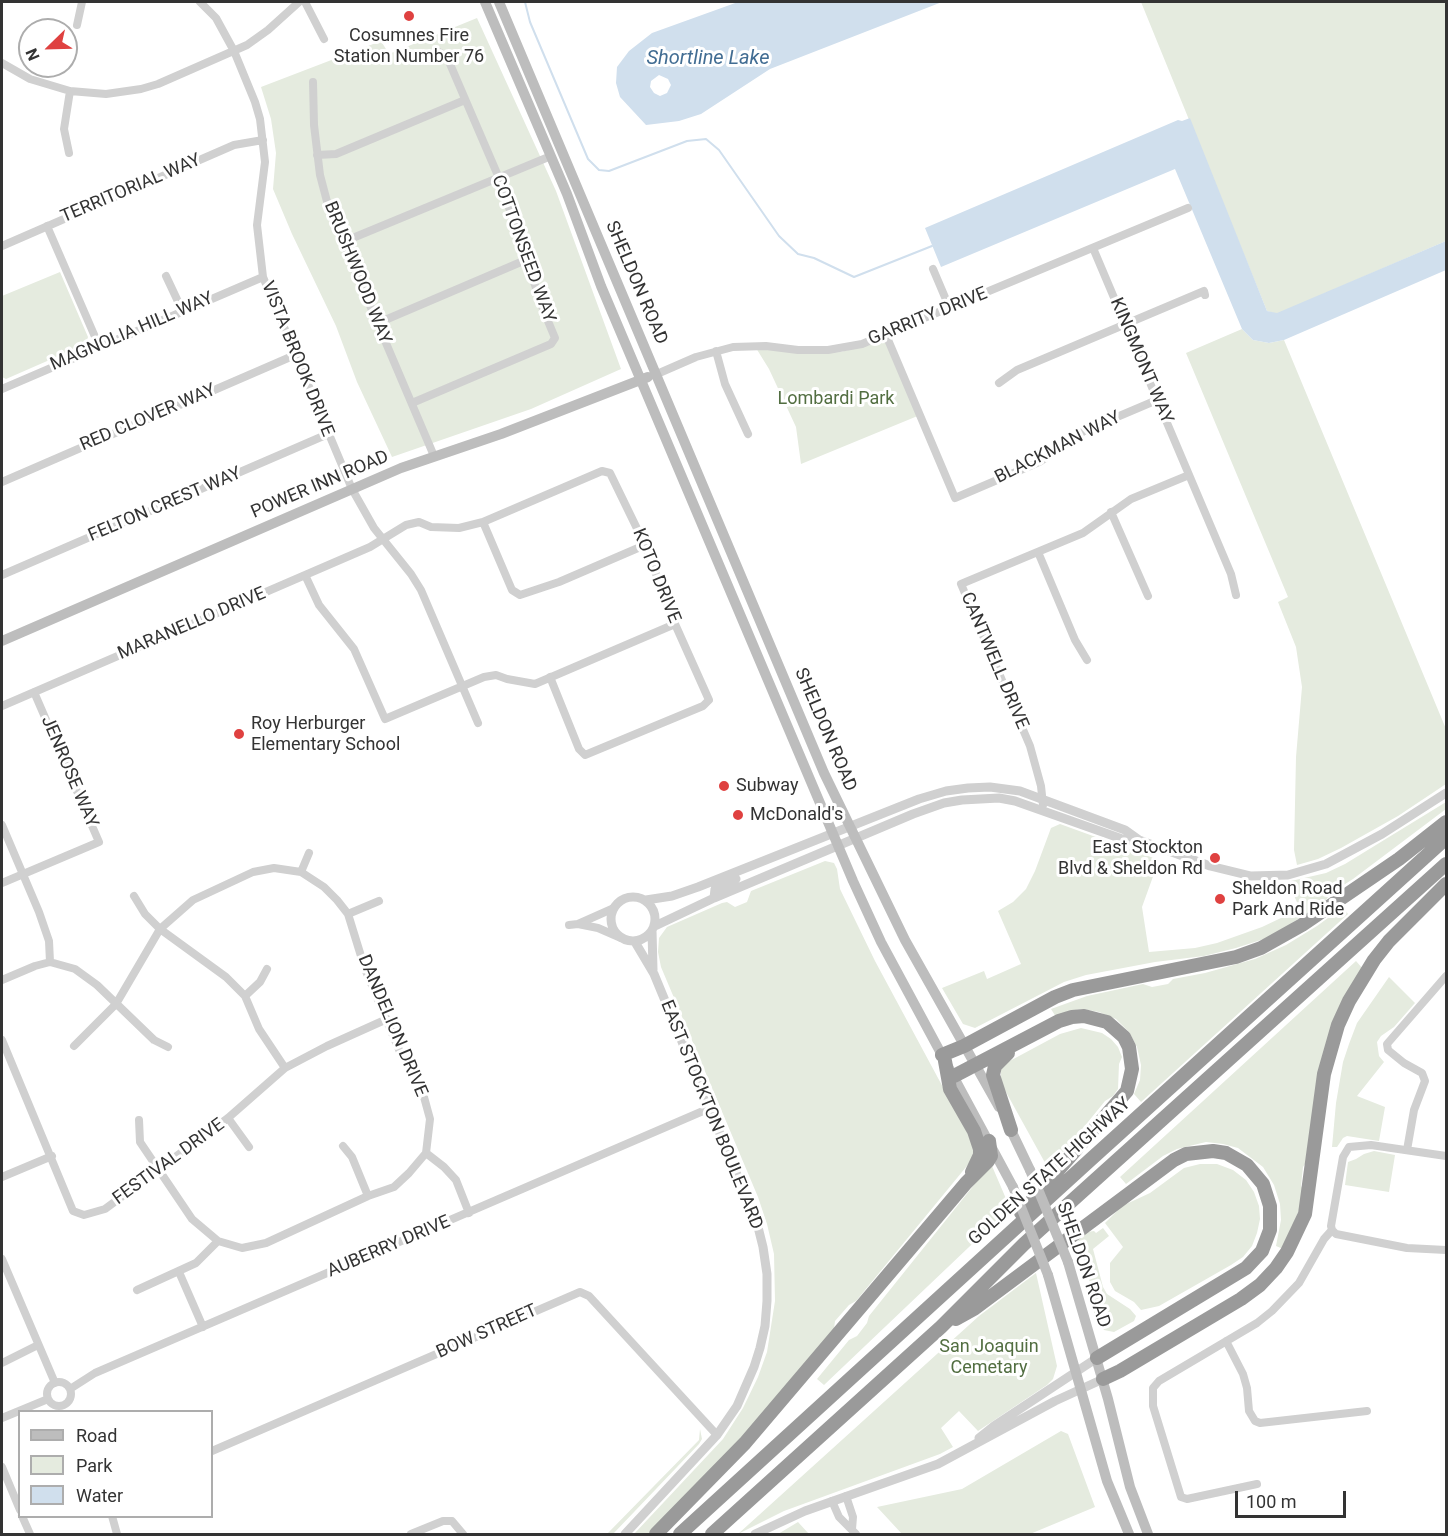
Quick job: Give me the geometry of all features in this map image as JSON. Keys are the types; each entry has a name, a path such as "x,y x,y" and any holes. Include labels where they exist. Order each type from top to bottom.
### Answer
{"highway":[{"path":"966,1183 980,1155 980,1149 974,1131 950,1089 944,1058 1055,997 1073,990 1220,960 1261,948 1302,925 1398,860 1446,822"},
{"name":"GOLDEN STATE HIGHWAY","path":"680,1534 1446,838"},
{"name":"GOLDEN STATE HIGHWAY","path":"712,1534 941,1327 1024,1244 1446,864"},
{"path":"1103,1379 1241,1299 1260,1285 1276,1268 1287,1252 1305,1214 1324,1074 1338,1025 1361,979 1374,960 1389,941 1446,884"},
{"path":"954,1076 1059,1021 1072,1017 1084,1016 1107,1022 1124,1037 1129,1047 1132,1069 1127,1091 979,1261"},
{"path":"1011,1130 993,1075 995,1066 1018,1043"},
{"path":"656,1534 745,1443 966,1183 989,1160 991,1155 989,1141"},
{"path":"941,1327 974,1309 1174,1160 1186,1154 1213,1151 1226,1153 1247,1165 1263,1184 1270,1206 1270,1230 1262,1251 1246,1268 1097,1358"}],"main road":[{"name":"SHELDON ROAD","path":"485,2 551,156 601,286 832,833 881,942 1013,1187 1048,1275 1107,1481 1130,1534"},
{"name":"SHELDON ROAD","path":"499,2 849,826 905,940 1011,1130 1030,1170 1068,1262 1103,1379 1130,1487 1148,1534"},
{"name":"POWER INN ROAD","path":"2,641 352,489 434,456 501,434 657,374"},
{"path":"1124,1523 1134,1534"}],"street":[{"path":"78,20 82,2"},
{"name":"VISTA BROOK DRIVE","path":"200,2 216,18 234,51 255,102 265,162 257,225 263,277 352,489 382,539 421,590 478,723"},
{"path":"2,63 30,79 70,91 106,94 141,89 158,84 234,51 261,36 299,2"},
{"path":"305,2 324,39"},
{"name":"COTTONSEED WAY","path":"412,403 551,344 555,338 499,178 447,57 437,51"},
{"name":"BRUSHWOOD WAY","path":"313,82 317,155 329,209 434,456"},
{"path":"69,153 64,129 70,91"},
{"path":"317,155 336,154 465,100"},
{"name":"TERRITORIAL WAY","path":"2,246 234,145 263,140"},
{"path":"343,242 551,156"},
{"name":"GARRITY DRIVE","path":"657,374 716,351 751,346 828,350 862,344 1188,208"},
{"path":"47,226 99,346"},
{"name":"KINGMONT WAY","path":"1093,248 1231,574 1236,596"},
{"path":"378,323 528,259"},
{"path":"933,269 950,309"},
{"path":"166,276 182,310"},
{"name":"MAGNOLIA HILL WAY","path":"2,389 263,277"},
{"path":"999,383 1017,370 1204,291 1205,295"},
{"name":"BLACKMAN WAY","path":"886,335 955,498 1036,464 1084,431 1157,400"},
{"path":"716,351 725,384 748,434"},
{"name":"RED CLOVER WAY","path":"2,482 295,355"},
{"name":"FELTON CREST WAY","path":"2,575 328,434"},
{"name":"KOTO DRIVE","path":"382,539 398,528 419,522 431,527 459,528 483,522 602,471 610,473 645,545 675,624 710,700 703,706 585,755 579,749 550,677"},
{"name":"CANTWELL DRIVE","path":"1042,810 1043,799 1030,746 961,585 1083,533 1131,499 1189,475"},
{"path":"1111,512 1148,596"},
{"path":"483,522 512,590 520,595 559,582 645,545"},
{"name":"MARANELLO DRIVE","path":"2,706 305,575 382,539"},
{"path":"1038,552 1075,640 1087,660"},
{"path":"305,575 319,605 354,649 385,719 463,686 496,675 535,684 675,624"},
{"name":"JENROSE WAY","path":"23,874 99,842 34,692"},
{"path":"569,925 578,924 614,908 625,898 636,897 646,900 672,896 919,799 968,788 990,787 1020,791 1125,830 1139,840 1232,873 1251,876 1288,875 1326,864 1349,853 1446,794"},
{"path":"653,928 714,898 944,803 999,798 1027,804 1125,840 1139,840"},
{"path":"2,825 49,942 50,962"},
{"path":"301,872 309,853"},
{"path":"714,898 713,892 717,887 765,867 780,855"},
{"name":"DANDELION DRIVE","path":"74,1046 116,1004 160,930 193,900 253,872 274,868 301,872 324,887 348,914 365,969 400,1052 421,1086 430,1119 426,1153"},
{"path":"2,883 23,874"},
{"path":"134,896 145,914 160,930 226,977 245,996 259,1029 285,1068"},
{"path":"578,924 598,928 635,942 648,936 653,928 654,909 646,900"},
{"path":"348,914 379,901"},
{"path":"614,908 611,921 616,934 621,938"},
{"name":"EAST STOCKTON BOULEVARD","path":"653,928 654,974"},
{"name":"EAST STOCKTON BOULEVARD","path":"625,1534 717,1435 737,1406 754,1367 765,1326 767,1274 757,1223 654,974 635,942"},
{"path":"2,980 50,962 75,969 97,985 154,1040 168,1047"},
{"path":"245,996 260,981 267,969"},
{"path":"1407,1150 1414,1110 1425,1081 1422,1073 1404,1063 1388,1050 1387,1044 1445,981"},
{"name":"FESTIVAL DRIVE","path":"2,1040 73,1211 84,1215 105,1209 228,1119 285,1068 387,1019"},
{"name":"AUBERRY DRIVE","path":"70,1389 95,1373 710,1108"},
{"path":"228,1119 249,1147"},
{"path":"139,1120 140,1142 192,1219 218,1241 242,1248 266,1243 368,1196 394,1187 426,1153 456,1180 469,1213"},
{"path":"1257,1484 1187,1498 1180,1497 1153,1407 1153,1388 1159,1381 1257,1323 1299,1283 1324,1239 1332,1230 1342,1157 1349,1147 1371,1145 1446,1156"},
{"path":"342,1146 352,1157 368,1196"},
{"path":"2,1178 52,1156"},
{"path":"1332,1230 1336,1234 1407,1248 1446,1250"},
{"path":"137,1290 196,1263 218,1241"},
{"path":"2,1259 4,1273 55,1383"},
{"path":"180,1272 203,1327"},
{"name":"BOW STREET","path":"213,1451 580,1292 589,1296 717,1435"},
{"path":"1226,1341 1244,1374 1249,1411 1255,1421 1260,1423 1368,1411"},
{"path":"2,1363 38,1345"},
{"path":"968,1447 994,1426 1097,1358"},
{"path":"755,1534 785,1519 832,1501 938,1464 1103,1379"},
{"path":"55,1383 65,1383 70,1389 71,1397 66,1408 54,1405 48,1399 48,1390 55,1383"},
{"path":"21,1410 48,1399"},
{"path":"2,1418 18,1411"},
{"path":"2,1467 18,1505"},
{"path":"846,1496 853,1517 854,1532"},
{"path":"832,1501 839,1517 854,1532"},
{"path":"23,1518 30,1534"},
{"path":"113,1518 117,1534"},
{"path":"411,1534 443,1521 452,1521 463,1534"}],"green space":[{"path":"1141,2 1446,2 1446,241 1277,314 1267,311"},
{"path":"477,18 556,191 621,369 531,409 392,457 357,382 336,326 273,189 276,153 271,119 261,87 381,41 389,54"},
{"path":"60,272 88,337 86,344 6,379 2,377 2,296"},
{"path":"1242,329 1253,340 1269,343 1284,340 1446,729 1446,784 1398,816 1341,848 1318,859 1297,865 1294,850 1296,757 1302,687 1296,647 1278,602 1288,597 1186,353"},
{"name":"Lombardi Park","path":"886,335 920,415 801,464 796,427 769,369 756,348 817,353 840,352 874,344"},
{"path":"1446,802 1446,809 1331,893 1323,904 1267,938 1204,956 1155,962 1086,975 1064,982 975,1028 963,1024 942,988 984,971 987,979 1021,964 998,911 1013,902 1026,889 1051,828 1060,824 1159,860 1142,907 1149,952 1195,948 1217,943 1262,927 1300,909 1292,891 1291,881 1326,873 1345,864"},
{"path":"825,861 834,863 840,889 875,961 973,1143 975,1153 971,1161 856,1301 849,1305 835,1321 834,1329 763,1415 650,1534 634,1534 723,1439 743,1408 767,1352 775,1301 774,1254 767,1224 758,1197 661,967 658,952 659,938 667,927 722,903 727,902 735,907 747,902 751,891"},
{"path":"1343,907 1348,914 1141,1102 1134,1094 1140,1080 1141,1065 1137,1047 1129,1032 1116,1019 1099,1012 1083,1009 1068,1011 1056,1017 1051,1009 1087,996 1143,984 1152,987 1168,984 1173,979 1255,959 1286,945"},
{"path":"1356,961 1363,969 1348,992 1308,1160 1303,1167 1301,1186 1304,1191 1283,1249 1276,1246 1281,1220 1280,1204 1274,1185 1263,1167 1238,1148 1206,1142 1177,1149 1163,1156 1126,1184 1120,1177"},
{"path":"1389,977 1415,1003 1377,1042 1379,1056 1384,1062 1357,1096 1385,1107 1379,1141 1347,1136 1337,1147 1332,1147 1336,1103 1343,1062 1349,1044 1357,1023"},
{"path":"1081,1028 1102,1033 1118,1047 1122,1057 1119,1064 1118,1089 1105,1101 1049,1170 1001,1083 1001,1069 1006,1063 1060,1034"},
{"path":"1374,1151 1395,1155 1389,1192 1345,1185 1348,1162"},
{"path":"1200,1164 1217,1164 1233,1170 1246,1180 1254,1192 1259,1206 1260,1219 1252,1246 1243,1257 1231,1265 1159,1306 1141,1310 1134,1302 1115,1291 1110,1282 1110,1263 1123,1247 1105,1223 1122,1206 1150,1193 1184,1168"},
{"path":"990,1165 1010,1208 824,1385 817,1379 849,1340 857,1336 867,1323 869,1316"},
{"path":"1103,1228 1109,1236 1093,1249 1103,1287 1107,1294 1130,1309 1136,1316 1134,1321 1114,1332 1104,1330 1095,1318 1090,1283 1078,1239 1087,1232 1096,1233"},
{"name":"San Joaquin Cemetary","path":"1036,1273 1057,1366 1053,1379 1047,1385 978,1431 959,1411 941,1428 953,1447 940,1454 784,1511 738,1534 979,1316"},
{"path":"700,1429 702,1439 699,1444 613,1534 607,1534 699,1440"},
{"path":"1061,1431 1068,1434 1095,1507 1030,1534 902,1534 877,1507 962,1489"},
{"path":"798,1522 809,1534 778,1534"}],"water":[{"name":"Shortline Lake","path":"738,2 942,2 770,69 701,114 679,121 646,125 620,97 616,83 617,67 629,51 652,33","holes":["659,75 668,79 671,85 667,93 660,96 654,93 650,87 651,81"]},
{"path":"1190,118 1267,311 1277,313 1446,241 1446,270 1284,340 1269,343 1253,340 1242,329 1175,169 941,267 925,228 1178,120"}],"waterway":[{"path":"525,2 530,22 588,159 599,170 609,171 687,141 706,139 719,150 779,236 798,254 814,258 854,277 932,246"}],"place":[{"name":"Cosumnes Fire Station Number 76","path":"409,16"},
{"name":"Roy Herburger Elementary School","path":"239,734"},
{"name":"Subway","path":"724,786"},
{"name":"McDonald's","path":"738,815"},
{"name":"East Stockton Blvd & Sheldon Rd","path":"1215,858"},
{"name":"Sheldon Road Park And Ride","path":"1220,899"}]}
